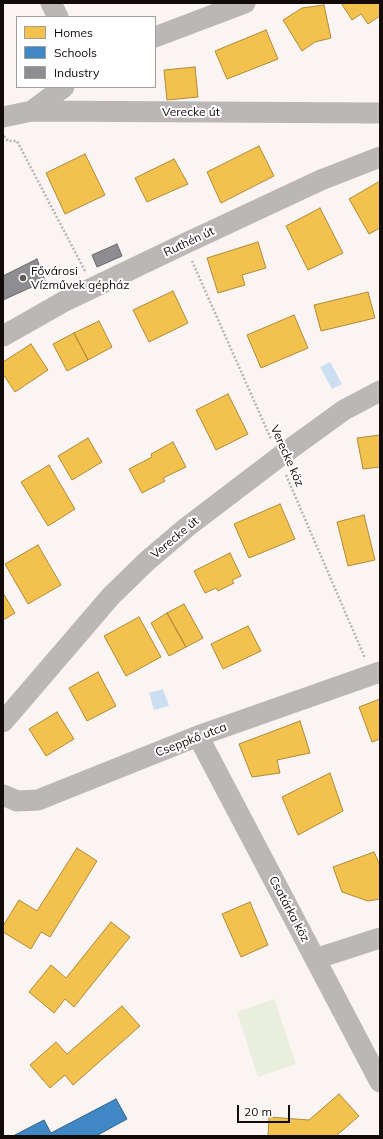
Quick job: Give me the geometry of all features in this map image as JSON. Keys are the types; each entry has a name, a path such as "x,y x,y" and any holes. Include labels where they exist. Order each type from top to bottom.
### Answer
{"street":[{"path":"51,3 58,16"},
{"path":"156,37 245,3"},
{"path":"32,111 63,88"},
{"name":"Verecke út","path":"3,117 32,111 380,113"},
{"name":"Ruthén út","path":"3,336 94,288 184,244 321,180 380,157"},
{"name":"Verecke út","path":"3,722 111,596 137,571 187,527 279,457 344,410 380,390"},
{"name":"Cseppkő utca","path":"3,795 17,801 38,800 198,736 376,674"},
{"name":"Csatárka köz","path":"198,736 380,1082"},
{"path":"315,959 380,938"}],"path":[{"path":"3,134 8,141 17,141 94,288"},
{"name":"Verecke köz","path":"184,244 376,674"}],"green space":[{"path":"274,999 296,1064 258,1077 237,1012"}],"water":[{"path":"330,362 342,384 332,389 320,367"},
{"path":"163,689 169,706 154,710 149,693"}],"building: Homes":[{"path":"341,3 380,3 380,16 368,24 361,14 352,20"},
{"path":"324,5 331,38 315,42 302,51 283,20 302,8"},
{"path":"266,30 278,59 227,79 215,51"},
{"path":"195,67 198,97 167,100 164,70"},
{"path":"259,146 274,176 221,203 207,172"},
{"path":"85,154 105,195 65,214 46,173"},
{"path":"174,159 188,184 147,202 135,178"},
{"path":"380,181 380,228 369,234 349,199"},
{"path":"320,208 343,253 308,270 286,226"},
{"path":"258,242 266,268 242,275 245,285 218,293 207,258"},
{"path":"173,291 188,323 149,342 133,310"},
{"path":"368,292 375,318 321,331 314,305"},
{"path":"294,315 308,348 261,368 247,335"},
{"path":"99,321 112,347 88,360 74,333"},
{"path":"74,333 88,360 67,371 53,344"},
{"path":"31,344 48,370 15,392 3,374 3,362"},
{"path":"228,394 248,434 216,450 196,410"},
{"path":"380,435 380,467 363,469 357,438"},
{"path":"88,438 102,462 72,480 58,456"},
{"path":"173,442 186,467 163,478 165,481 142,493 129,469 152,457 151,454"},
{"path":"49,465 75,509 48,526 21,482"},
{"path":"280,504 295,539 249,558 234,524"},
{"path":"364,515 375,560 348,566 337,522"},
{"path":"38,545 61,585 28,604 5,564"},
{"path":"230,553 241,576 232,580 234,583 218,591 216,588 205,593 194,571"},
{"path":"3,593 15,613 3,620"},
{"path":"184,604 203,638 186,647 167,613"},
{"path":"167,613 186,647 169,656 151,623"},
{"path":"139,617 161,657 126,676 104,636"},
{"path":"248,626 261,651 223,669 211,644"},
{"path":"98,672 116,706 87,721 69,688"},
{"path":"380,699 380,739 372,742 359,707"},
{"path":"57,712 74,739 46,756 29,729"},
{"path":"300,721 310,753 277,760 280,773 252,777 239,744"},
{"path":"330,773 343,811 298,835 282,797"},
{"path":"77,848 97,861 50,937 41,932 31,949 3,932 3,926 19,900 37,911"},
{"path":"374,852 380,865 380,899 368,901 342,892 333,867"},
{"path":"250,902 268,945 241,957 222,914"},
{"path":"111,922 130,937 74,1007 65,999 54,1013 29,992 51,965 66,978"},
{"path":"122,1006 140,1026 73,1085 65,1075 50,1088 30,1065 56,1042 67,1054"},
{"path":"339,1094 359,1116 336,1136 268,1136 269,1117 309,1120"}],"building: Schools":[{"path":"116,1099 127,1119 96,1136 13,1136 44,1120 51,1133"}],"building: Industry":[{"path":"117,244 122,256 97,267 92,255"},
{"name":"Fővárosi Vízművek gépház","path":"37,259 45,281 3,300 3,276"}],"place":[{"name":"Fővárosi Vízművek gépház","path":"23,278"}]}
